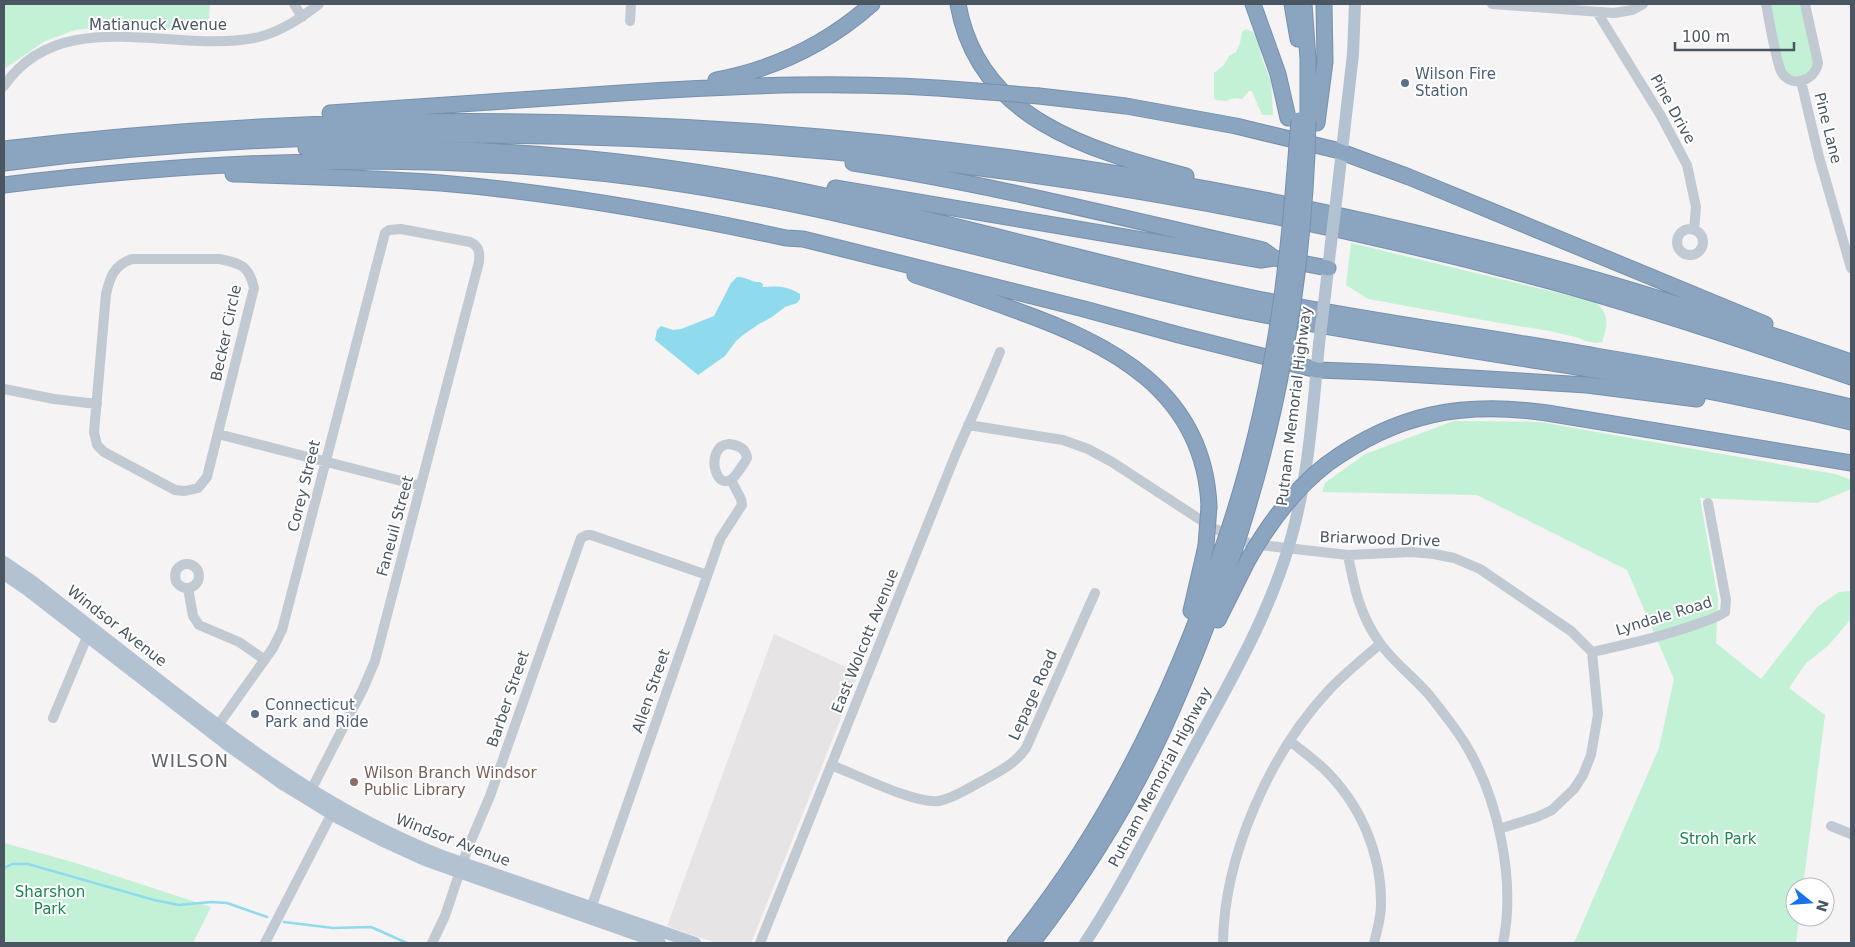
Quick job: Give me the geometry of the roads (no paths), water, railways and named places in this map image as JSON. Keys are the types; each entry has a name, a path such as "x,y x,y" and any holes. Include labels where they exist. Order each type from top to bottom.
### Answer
{"highway":[{"path":"654,91 732,77 783,60 810,48 837,32 872,4"},
{"path":"958,4 966,34 982,68 1003,93 1025,112 1053,129 1096,148 1126,159 1200,180 1232,194"},
{"path":"1253,4 1278,74 1303,121"},
{"path":"1032,943 1070,891 1133,789 1191,635 1228,552 1261,464 1281,374 1298,271 1306,189 1298,46 1292,4"},
{"path":"1228,552 1271,365 1286,266 1294,175 1303,121 1308,40 1304,4"},
{"path":"1303,121 1325,62 1324,4"},
{"path":"281,126 317,114 654,91 771,86 840,85 906,87 1039,96 1126,106 1236,126 1342,152 1409,177 1756,319 1806,346"},
{"path":"4,149 114,137 281,126 391,121 476,121 619,124 778,132 1019,158 1104,170 1232,194 1417,233 1538,263 1669,302 1851,362"},
{"path":"4,163 124,150 323,137 510,136 630,138 741,144 926,161 1086,182 1229,208 1394,243 1543,279 1685,321 1851,377"},
{"path":"630,138 662,143 819,158 950,179 1263,250 1274,258"},
{"path":"4,171 167,154 378,147 536,154 614,161 783,187 1115,266 1277,302 1644,364 1851,407"},
{"path":"4,185 164,168 300,162 417,162 554,170 686,185 854,217 1099,278 1255,313 1381,336 1632,377 1851,422"},
{"path":"164,168 214,173 378,179 497,189 644,209 786,238 802,239 898,261 1317,370 1588,385 1723,402 1774,405"},
{"path":"699,173 738,174 821,186 1261,260 1274,258 1328,268"},
{"path":"786,238 925,278 1075,333 1115,354 1152,383 1170,401 1184,420 1195,441 1207,483 1209,506 1206,546 1200,578 1190,614 1158,700 1158,726"},
{"path":"1015,943 1058,887 1158,726 1180,699 1248,560 1263,534 1305,482 1327,464 1356,445 1396,426 1441,413 1485,408 1538,412 1851,463"}],"main road":[{"name":"Putnam Memorial Highway","path":"1085,943 1119,887 1250,644 1273,592 1288,549 1303,481 1317,370 1353,54 1355,4"},
{"name":"Windsor Avenue","path":"4,562 19,572 87,637 215,730 308,795 334,810 409,842 461,868 590,913 695,943"},
{"name":"Windsor Avenue","path":"4,574 56,606 215,730"},
{"name":"Windsor Avenue","path":"590,913 660,943"}],"street":[{"path":"294,4 302,17"},
{"name":"Matianuck Avenue","path":"4,86 13,75 30,61 51,49 74,41 103,37 241,40 268,34 286,26 319,4"},
{"path":"630,21 631,4"},
{"path":"1492,4 1597,12 1625,12 1643,4"},
{"name":"Pine Lane","path":"1766,4 1782,72 1790,79 1801,81 1808,79 1814,74 1818,64 1805,4"},
{"name":"Pine Drive","path":"1597,12 1661,116 1687,165 1696,207 1694,230"},
{"name":"Pine Lane","path":"1801,81 1819,157 1851,268"},
{"name":"Corey Street","path":"215,730 265,660 282,630 383,238 389,230 400,229 470,242 476,244 479,249"},
{"name":"Faneuil Street","path":"308,795 370,675 479,262 479,249"},
{"name":"Becker Circle","path":"132,259 219,259 233,261 243,266 251,274 254,288 218,434 207,477 198,488 185,491 175,490 104,452 97,445 94,432 97,404 106,294 110,275 122,262 132,259"},
{"name":"East Wolcott Avenue","path":"760,943 968,425 978,408 1000,352"},
{"path":"4,390 97,404"},
{"name":"Briarwood Drive","path":"968,425 1063,440 1088,449 1112,462 1225,535 1251,544 1348,555 1411,552 1434,554 1470,563 1570,631 1592,652"},
{"path":"218,434 421,486"},
{"name":"Allen Street","path":"590,913 722,534 742,506 741,499 731,480"},
{"name":"Lyndale Road","path":"1592,652 1646,640 1719,616 1725,612 1726,600 1708,503"},
{"name":"Barber Street","path":"432,943 445,916 461,868 509,744 579,541 584,536 591,535 707,575"},
{"path":"1348,555 1357,601 1362,615 1380,644 1420,685 1464,742 1485,786 1499,829 1504,860 1507,893 1503,943"},
{"path":"188,588 194,616 199,625 239,642 265,660"},
{"name":"Lepage Road","path":"831,765 912,797 928,801 955,796 1009,765 1022,755 1026,748 1095,593"},
{"path":"53,718 87,637"},
{"path":"1223,943 1229,891 1239,846 1272,770 1307,716 1330,689 1380,644"},
{"path":"1499,829 1537,818 1552,810 1574,790 1582,775 1591,754 1598,714 1592,652"},
{"path":"1290,741 1323,768 1344,792 1361,817 1373,847 1379,876 1381,906 1374,943"},
{"path":"265,943 334,810"},
{"path":"1831,826 1851,834"}],"water":[{"path":"737,277 760,282 763,284 762,287 791,289 800,294 800,299 797,303 785,307 743,335 725,356 698,375 655,340 657,330 661,326 673,330 681,329 714,316 731,283"}],"waterway":[{"path":"4,868 12,864 28,864 154,900 179,905 211,902 227,903 267,917"},
{"path":"284,922 333,928 371,927 407,943"}],"place":[{"name":"Wilson Fire Station","path":"1405,83"},
{"name":"Connecticut Park and Ride","path":"255,714"},
{"name":"Wilson Branch Windsor Public Library","path":"354,782"}],"district":[{"name":"WILSON","path":"190,760"}],"park label":[{"name":"Stroh Park","path":"1718,839"},
{"name":"Sharshon Park","path":"50,900"}]}
